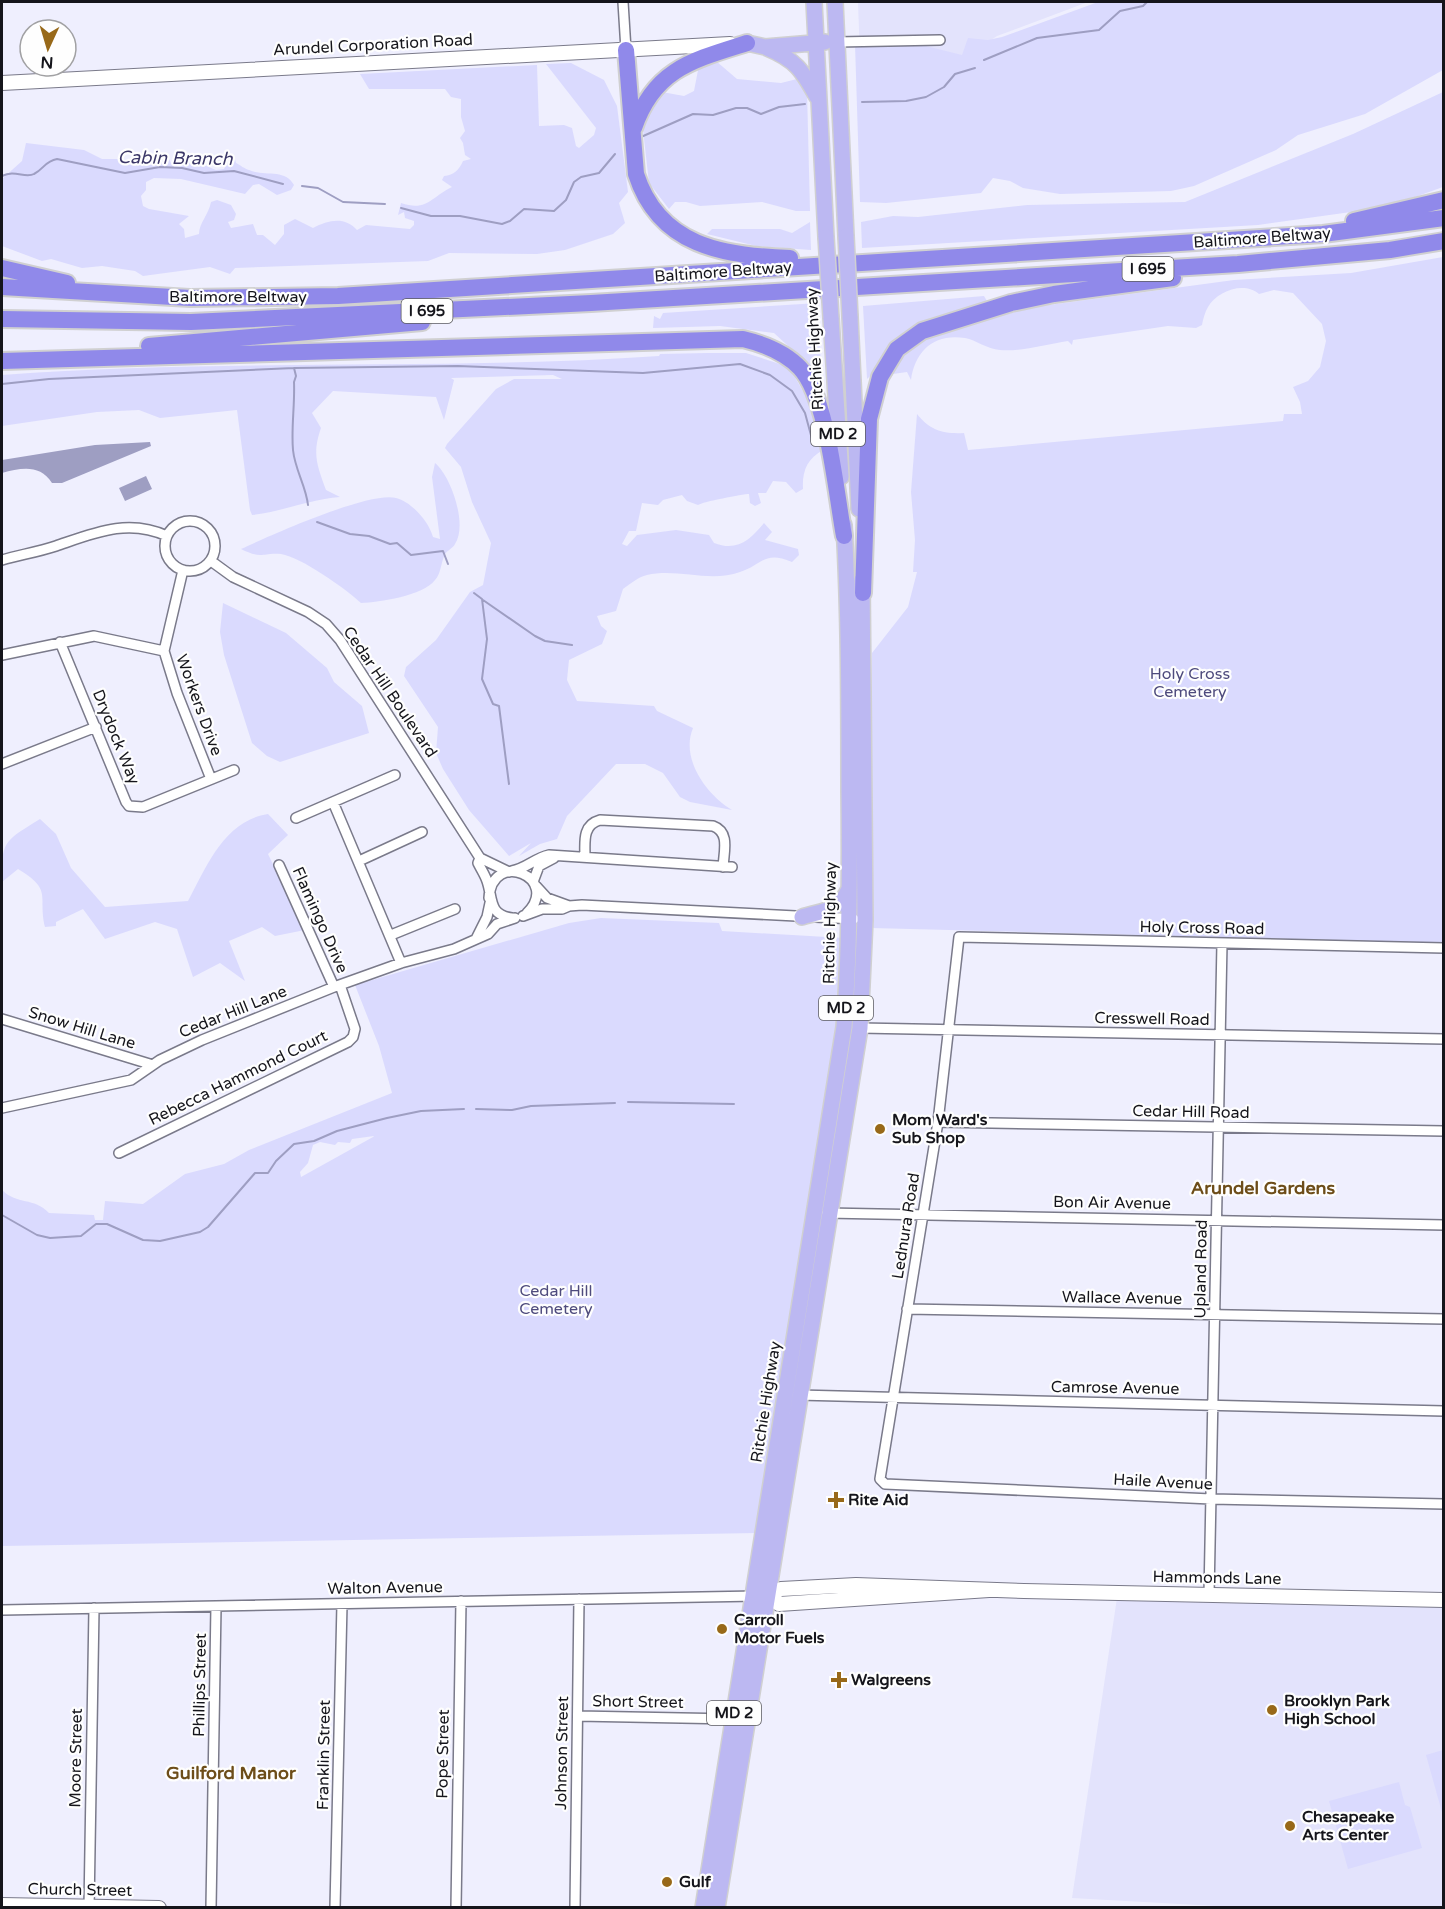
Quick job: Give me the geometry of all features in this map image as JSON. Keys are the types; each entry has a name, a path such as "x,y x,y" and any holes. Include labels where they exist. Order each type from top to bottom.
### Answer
{"highway":[{"path":"632,134 643,106 672,71 700,57 747,44"},
{"path":"626,50 633,156 640,189 657,215 685,238 725,252 759,256 893,260"},
{"path":"1235,240 1371,218 1443,200"},
{"name":"Baltimore Beltway","path":"2,287 190,298 338,296 1235,240 1334,233 1443,218"},
{"name":"Baltimore Beltway","path":"2,319 191,322 591,303 1303,259 1443,242"},
{"path":"863,593 867,463 872,403 875,388 888,362 909,339 940,324 1011,303 1054,294 1303,259"},
{"path":"2,268 84,286 190,298"},
{"path":"2,360 441,320 591,303"},
{"path":"2,360 722,338 750,341 769,347 792,361 809,379 822,416 844,536"}],"main road":[{"name":"Ritchie Highway","path":"717,1908 761,1596 793,1395 815,1212 844,1028 849,919 849,677 844,536 814,2"},
{"name":"Ritchie Highway","path":"793,1395 831,1213 860,1028 865,920 863,593 835,2"},
{"name":"Arundel Corporation Road","path":"747,44 762,39 800,36 816,43"},
{"name":"Arundel Corporation Road","path":"747,44 765,47 837,42"},
{"path":"765,47 790,59 798,66 819,100"},
{"path":"802,917 835,908 849,889"},
{"name":"Ritchie Highway","path":"703,1908 733,1719 761,1596"}],"street":[{"path":"623,2 626,50"},
{"path":"837,42 940,40"},
{"name":"Arundel Corporation Road","path":"2,83 747,44"},
{"path":"187,521 203,524 209,529 216,543 211,561 201,569 183,570 172,564 165,550 167,536 180,523 187,521"},
{"path":"2,560 53,547 102,529 137,528 154,530 167,536"},
{"name":"Cedar Hill Boulevard","path":"211,561 233,577 308,612 326,624 362,672 480,858 478,863 487,881 489,899"},
{"name":"Workers Drive","path":"183,570 164,651 177,693 211,779"},
{"path":"2,655 93,636 164,651"},
{"name":"Drydock Way","path":"60,642 129,806 143,807 234,770"},
{"path":"2,764 96,727"},
{"path":"296,818 395,775"},
{"path":"333,802 401,963"},
{"path":"476,939 487,917 493,883 511,871 524,868 536,858 585,857 728,867 724,836 720,829 713,826 600,820 594,822 586,831 585,857"},
{"path":"359,861 422,832"},
{"path":"519,917 535,903 534,884 542,863 560,856"},
{"path":"480,858 511,871 524,873 547,898 569,906 865,920"},
{"name":"Flamingo Drive","path":"279,865 337,986"},
{"path":"489,899 501,915 519,917 542,909 562,909 569,906"},
{"path":"391,935 455,909"},
{"name":"Cedar Hill Lane","path":"2,1108 122,1084 202,1040 337,986 401,963 454,949 488,934 497,924 519,917"},
{"name":"Holy Cross Road","path":"959,937 1443,948"},
{"name":"Lednura Road","path":"881,1482 938,1122 959,937"},
{"name":"Upland Road","path":"1209,1595 1222,943"},
{"name":"Rebecca Hammond Court","path":"118,1153 348,1042 353,1037 355,1029 337,986"},
{"name":"Snow Hill Lane","path":"2,1019 153,1065"},
{"name":"Cresswell Road","path":"860,1028 1443,1039"},
{"name":"Cedar Hill Road","path":"938,1122 1443,1131"},
{"name":"Bon Air Avenue","path":"815,1212 1443,1225"},
{"name":"Wallace Avenue","path":"907,1309 1443,1318"},
{"name":"Camrose Avenue","path":"793,1395 1443,1411"},
{"name":"Haile Avenue","path":"881,1482 1211,1499 1443,1504"},
{"path":"825,1601 830,1596 850,1593 856,1585"},
{"name":"Hammonds Lane","path":"761,1596 781,1588 856,1585 1443,1600"},
{"path":"858,1600 867,1594 902,1592 910,1587"},
{"name":"Hammonds Lane","path":"761,1596 779,1604 989,1590"},
{"name":"Walton Avenue","path":"2,1610 761,1596"},
{"name":"Johnson Street","path":"575,1908 579,1599"},
{"name":"Pope Street","path":"456,1908 461,1601"},
{"name":"Franklin Street","path":"335,1908 342,1604"},
{"name":"Phillips Street","path":"212,1908 216,1606"},
{"name":"Moore Street","path":"89,1907 94,1608"},
{"name":"Short Street","path":"578,1716 733,1719"},
{"name":"Church Street","path":"2,1905 159,1908"}],"shaded area":[{"path":"858,2 1088,2 997,36 967,56 860,58"},
{"path":"150,442 151,446 62,483 52,483 42,473 30,469 2,473 2,460 95,445"},
{"path":"146,476 152,489 125,501 119,488"},
{"name":"Brooklyn Park High School","path":"1117,1598 1443,1605 1443,1907 1252,1908 1072,1898"}],"green space":[{"path":"1098,2 1443,2 1443,70 1365,114 1298,135 1276,150 1194,186 1171,191 1060,194 1023,188 1010,181 993,178 981,193 886,203 860,202 855,44 918,44 962,55 968,38 988,40 1002,37"},
{"path":"716,61 737,79 781,83 797,79 807,91 810,211 796,211 762,202 700,206 675,202 669,209 649,183 643,130 652,105 662,92 684,96 694,91 699,65"},
{"path":"571,63 604,80 617,106 628,192 619,203 625,223 613,234 565,250 537,254 449,253 428,261 235,268 230,274 210,267 143,276 135,271 102,266 82,268 51,259 42,261 2,246 2,179 22,161 26,143 84,150 102,159 169,159 171,163 199,163 216,170 224,169 230,158 255,172 285,176 294,185 291,190 277,195 259,184 253,185 245,194 181,179 154,178 146,182 146,190 141,196 143,206 189,216 179,224 184,229 185,238 199,234 211,202 217,200 231,205 236,214 234,220 228,222 231,228 253,224 257,235 263,235 275,245 284,234 284,225 295,219 313,228 325,223 342,221 357,230 366,225 410,229 414,221 405,218 404,212 398,215 401,203 423,205 452,187 442,180 444,176 453,173 463,161 471,159 465,155 460,138 465,131 461,117 461,99 451,97 445,89 369,89 360,74 537,65 539,126 564,125 572,128 576,146 579,148 594,135 596,128 546,64"},
{"path":"1443,92 1443,187 1387,207 1258,225 862,248 861,222 893,216 918,217 1027,205 1185,202 1353,134"},
{"path":"810,222 811,250 756,246 707,234 712,229 780,229 792,233"},
{"name":"Holy Cross Cemetery","path":"1443,257 1443,943 871,928 872,653 908,607 917,572 913,572 915,540 911,492 917,414 932,428 950,433 964,433 968,450 1283,421 1284,414 1302,414 1300,402 1293,387 1308,381 1320,367 1326,341 1322,324 1293,293 1274,290 1259,294 1253,290 1239,288 1224,292 1212,301 1202,325 1196,328 1168,326 1073,340 1072,345 1068,341 1008,350 991,348 965,338 944,338 935,341 922,353 917,360 911,380 907,372 893,374 886,386 897,356 926,335 1034,307 1234,280 1351,273"},
{"path":"984,296 987,301 981,305 905,333 898,338 867,379 863,306"},
{"path":"818,303 822,389 812,368 774,333 720,326 653,328 654,316 660,319 663,313"},
{"path":"746,353 789,367 817,415 823,450 809,462 803,477 803,489 796,493 786,482 773,481 766,493 758,493 761,503 755,506 750,503 749,494 698,505 687,501 682,495 663,500 658,505 642,503 636,531 629,531 622,544 627,546 637,535 676,530 709,535 714,543 730,546 742,543 754,535 764,523 772,532 765,540 798,549 799,555 792,562 769,558 729,575 658,573 637,579 623,589 616,611 597,616 601,626 607,631 602,644 569,660 567,680 577,701 654,706 657,711 693,728 690,752 698,775 705,786 732,810 690,802 680,797 663,773 645,764 616,764 567,816 557,839 540,844 519,856 531,843 509,856 469,810 443,769 436,753 438,727 404,676 406,667 436,640 470,592 483,585 491,543 472,502 461,467 445,448 447,444 496,389 514,379 562,379 553,375 451,378 454,380 444,420 436,397 333,391 312,413 321,428 316,452 320,473 326,490 340,497 252,515 237,410 160,418 139,410 97,412 2,426 2,375 248,365 495,363"},
{"path":"435,463 447,478 456,501 459,513 459,536 445,554 437,577 429,586 421,590 389,600 361,603 334,582 290,556 258,555 241,549 319,516 364,501 383,498 396,498 414,508 424,519 433,537 440,539 432,477"},
{"path":"223,603 286,633 327,668 334,682 362,706 369,733 280,762 267,756 252,743 224,655 220,632"},
{"path":"268,814 288,835 268,854 305,930 275,936 262,927 229,941 245,981 220,963 193,977 177,929 155,922 105,939 83,909 56,922 56,926 45,927 42,894 36,882 18,869 2,882 4,849 19,832 40,819 56,834 71,868 105,907 188,901 210,860 228,835 253,818"},
{"name":"Cedar Hill Cemetery","path":"601,918 719,923 722,931 844,938 839,1027 757,1533 2,1546 2,1190 14,1198 37,1205 49,1213 94,1215 95,1220 103,1220 105,1201 143,1204 185,1174 224,1164 249,1150 392,1093 379,1046 355,985 569,923","holes":["374,1136 301,1177 300,1172 308,1163 313,1145 320,1142 335,1145 338,1142 350,1143 352,1139"]},
{"path":"1444,1750 1443,1816 1426,1755"},
{"path":"1399,1782 1405,1805 1410,1807 1422,1848 1348,1869 1329,1801"}],"waterway":[{"name":"Cabin Branch","path":"984,60 1037,38 1099,30 1120,11 1143,6 1147,2"},
{"name":"Cabin Branch","path":"862,102 906,101 926,97 944,87 955,74 975,68"},
{"name":"Cabin Branch","path":"641,137 693,114 713,115 736,108 747,108 761,114 779,107 805,104"},
{"name":"Cabin Branch","path":"401,208 431,216 460,216 502,224 510,221 524,209 554,211 566,200 574,182 581,177 599,173 615,154"},
{"name":"Cabin Branch","path":"2,176 11,173 31,175 50,161 57,159 125,173 160,167 182,168 204,173 234,171 283,184"},
{"name":"Cabin Branch","path":"302,186 318,188 343,202 385,204"},
{"path":"2,384 49,379 294,368 458,366 643,373 740,364 770,375 792,391 805,413 812,439"},
{"path":"294,368 296,376 293,450 308,505"},
{"path":"317,522 350,534 369,536 390,544 397,543 411,555 443,551 448,564"},
{"path":"474,593 482,599 487,639 482,679 493,704 499,706 509,784"},
{"path":"483,600 535,636 545,641 572,645"},
{"path":"628,1102 734,1104"},
{"path":"476,1109 512,1110 531,1106 615,1103"},
{"path":"2,1215 37,1235 50,1238 81,1236 96,1224 107,1224 143,1240 160,1241 200,1232 208,1227 255,1173 268,1173 276,1161 294,1144 314,1141 337,1131 387,1118 421,1111 464,1109"}],"place":[{"name":"Mom Ward's Sub Shop","path":"880,1129"},
{"name":"Rite Aid","path":"836,1500"},
{"name":"Carroll Motor Fuels","path":"722,1629"},
{"name":"Walgreens","path":"839,1680"},
{"name":"Brooklyn Park High School","path":"1272,1710"},
{"name":"Chesapeake Arts Center","path":"1290,1826"},
{"name":"Gulf","path":"667,1882"}],"district":[{"name":"Arundel Gardens","path":"1263,1188"},
{"name":"Guilford Manor","path":"231,1773"}]}
